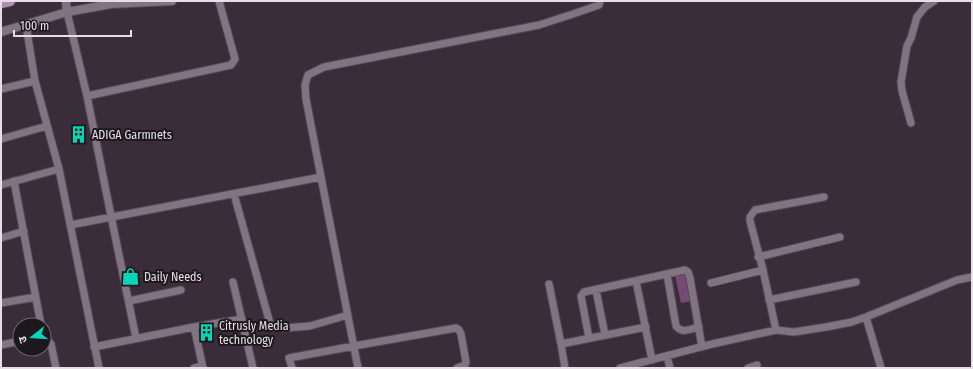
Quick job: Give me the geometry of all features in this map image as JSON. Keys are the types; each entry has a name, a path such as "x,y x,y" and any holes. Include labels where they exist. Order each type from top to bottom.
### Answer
{"main road":[{"path":"1,4 10,1"}],"street":[{"path":"66,1 67,12 87,96 136,338"},
{"path":"1,32 67,12 111,4 172,1"},
{"path":"87,96 231,65 235,59 219,1"},
{"path":"358,368 306,99 305,85 308,75 324,67 539,25 599,5 600,1"},
{"path":"911,123 901,82 907,46 917,17 925,7 934,1"},
{"path":"26,25 35,81 59,169 99,368"},
{"path":"1,89 35,81"},
{"path":"1,139 47,126"},
{"path":"1,185 59,169"},
{"path":"70,224 321,178"},
{"path":"14,181 40,317"},
{"path":"234,194 271,327 285,328 310,326 348,315"},
{"path":"776,330 750,217 755,210 824,196"},
{"path":"1,238 24,232"},
{"path":"758,257 840,237"},
{"path":"590,338 582,296 584,292 685,270 688,272 702,347"},
{"path":"711,283 763,270"},
{"path":"667,274 676,326 682,331 699,327"},
{"path":"620,368 641,366 652,360 667,356 776,330 794,332 852,322 957,280 972,277"},
{"path":"636,281 652,360"},
{"path":"233,282 253,368"},
{"path":"770,300 856,282"},
{"path":"549,284 565,368"},
{"path":"128,301 181,290"},
{"path":"596,290 605,334"},
{"path":"1,303 36,297"},
{"path":"866,317 881,368"},
{"path":"94,347 242,319"},
{"path":"194,327 202,367 194,368"},
{"path":"561,344 646,327"},
{"path":"292,368 289,358 456,328 461,334 466,362 465,365 457,368"},
{"path":"1,345 12,343"},
{"path":"52,349 56,368"},
{"path":"667,356 670,368"},
{"path":"748,368 757,366"}],"shaded area":[{"path":"686,273 692,301 681,303 675,275"}],"place":[{"name":"ADIGA Garmnets","path":"79,135"},
{"name":"Daily Needs","path":"131,277"},
{"name":"Citrusly Media technology","path":"206,333"}]}
